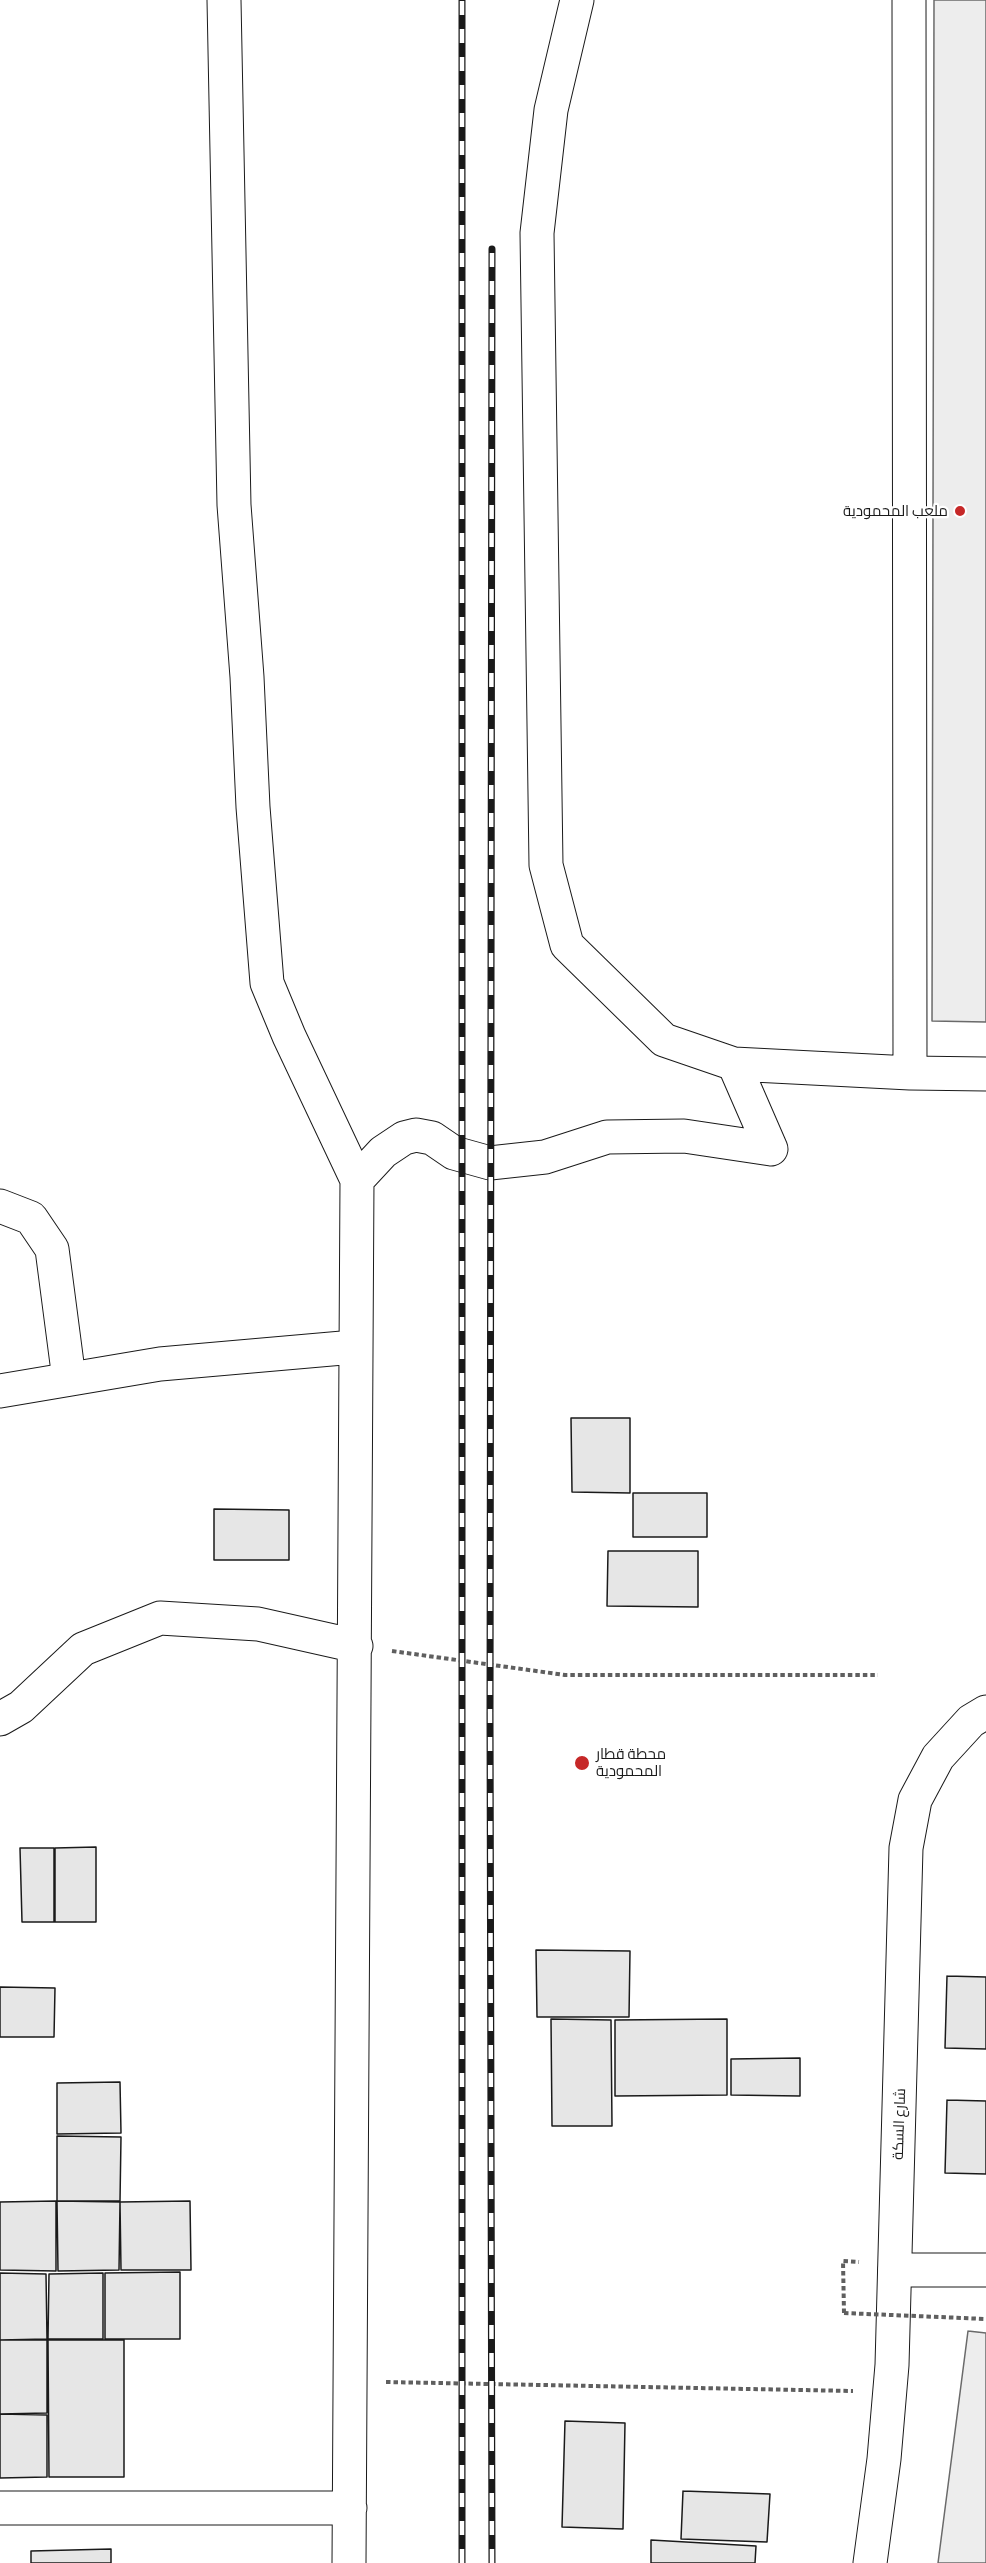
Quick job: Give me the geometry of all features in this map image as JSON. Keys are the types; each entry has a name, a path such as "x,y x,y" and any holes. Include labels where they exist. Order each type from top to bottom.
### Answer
{"street":[{"path":"224,0 234,505 247,677 253,807 267,983 289,1036 357,1180 354,1347 356,1646 349,2563"},
{"path":"577,0 551,110 537,233 546,865 567,945 664,1040 734,1064 910,1073 986,1074"},
{"path":"909,0 910,1073"},
{"path":"357,1180 384,1152 404,1138 416,1135 432,1138 454,1154 490,1163 544,1157 607,1137 684,1136 771,1149 734,1064"},
{"path":"0,1206 31,1218 52,1249 69,1379"},
{"path":"0,1391 160,1364 354,1347"},
{"path":"0,1719 21,1707 83,1649 160,1618 258,1624 356,1646"},
{"name":"شارع السكة","path":"870,2563 884,2459 889,2392 895,2270 906,1848 915,1800 938,1757 971,1721 986,1712"},
{"path":"895,2270 986,2270"},
{"path":"0,2508 350,2508"}],"path":[{"path":"356,1646 565,1676 878,1675"},
{"path":"843,2262 844,2313 986,2319"},
{"path":"351,2381 889,2392"}],"shaded area":[{"name":"ملعب المحمودية","path":"934,0 986,0 986,1022 932,1021"},
{"path":"968,2331 986,2333 986,2563 938,2563"}],"building":[{"path":"571,1418 630,1418 630,1493 572,1492"},
{"path":"633,1493 707,1493 707,1537 633,1537"},
{"path":"214,1509 289,1510 289,1560 214,1560"},
{"path":"608,1551 698,1551 698,1607 607,1606"},
{"path":"96,1847 96,1922 55,1922 55,1848"},
{"path":"20,1848 54,1848 54,1922 22,1922"},
{"path":"536,1950 630,1951 629,2017 537,2017"},
{"path":"947,1976 986,1977 986,2049 945,2048"},
{"path":"0,1987 55,1988 54,2037 0,2037"},
{"path":"551,2019 611,2020 612,2126 552,2126"},
{"path":"727,2019 727,2095 615,2096 615,2020"},
{"path":"800,2058 800,2096 731,2095 731,2059"},
{"path":"120,2082 121,2133 57,2134 57,2083"},
{"path":"947,2100 986,2101 986,2174 945,2173"},
{"path":"57,2136 121,2137 120,2201 57,2201"},
{"path":"56,2201 56,2271 0,2270 0,2202"},
{"path":"57,2201 120,2202 119,2270 58,2271"},
{"path":"190,2201 191,2270 121,2270 120,2202"},
{"path":"180,2272 180,2339 105,2339 105,2273"},
{"path":"0,2273 46,2274 47,2339 0,2340"},
{"path":"103,2273 103,2339 48,2339 49,2274"},
{"path":"0,2340 47,2340 47,2413 0,2414"},
{"path":"48,2340 124,2340 124,2477 49,2477"},
{"path":"0,2414 47,2415 47,2477 0,2478"},
{"path":"565,2421 625,2423 623,2529 562,2527"},
{"path":"683,2491 770,2494 767,2542 681,2539"},
{"path":"651,2540 756,2546 755,2563 651,2563"},
{"path":"111,2549 111,2563 31,2563 31,2551"}],"railway":[{"path":"462,0 462,2563"},
{"path":"492,249 490,1712 492,2563"}],"place":[{"name":"ملعب المحمودية","path":"960,511"},
{"name":"محطة قطار المحمودية","path":"582,1763"}]}
